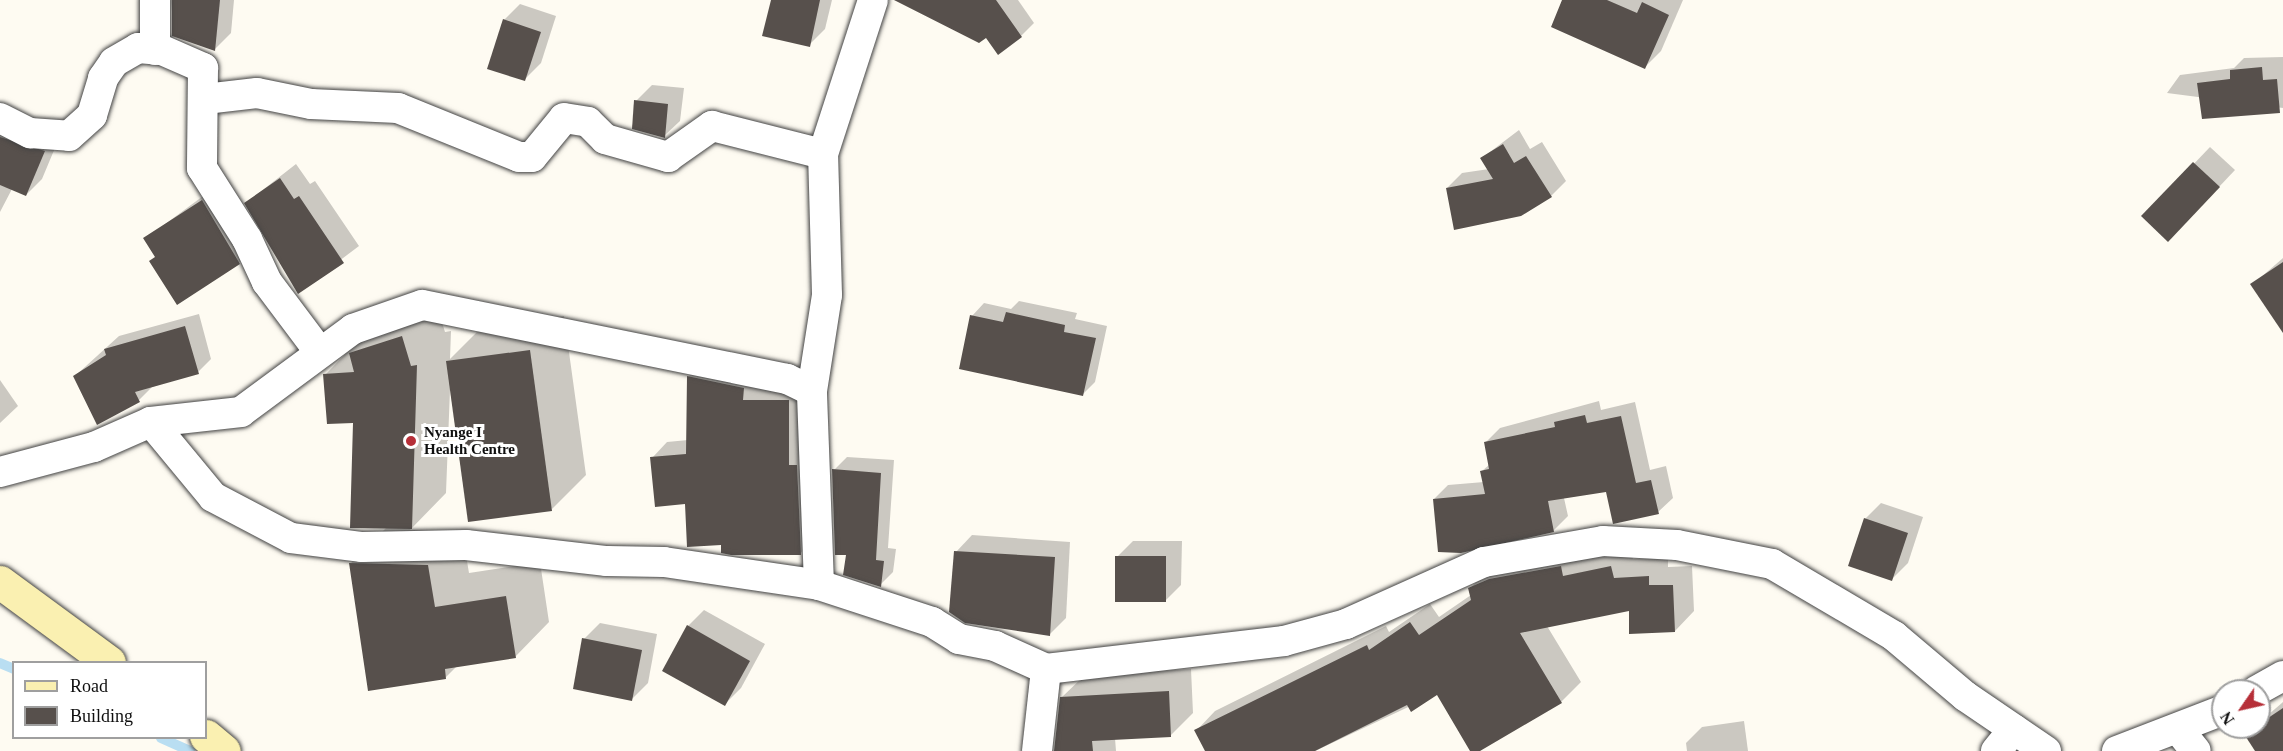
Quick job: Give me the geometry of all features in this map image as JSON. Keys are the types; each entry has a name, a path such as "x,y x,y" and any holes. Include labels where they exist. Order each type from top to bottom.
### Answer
{"main road":[{"path":"0,582 106,661"},
{"path":"207,737 224,751"}],"street":[{"path":"155,0 155,50"},
{"path":"819,585 812,391 827,295 823,154 873,0"},
{"path":"0,118 30,133 69,136 92,115 103,78 114,62 138,48 155,50 202,68 205,99 198,126 202,168 247,239 267,282 318,350"},
{"path":"205,99 256,93 311,104 398,108 519,157 532,158 564,118 588,122 605,139 668,157 712,126 823,154"},
{"path":"0,472 94,447 151,422 241,412 318,350 353,329 422,305 787,380 812,391"},
{"path":"151,422 213,497 291,538 362,547 466,545 607,561 664,562 819,585 932,622 959,639 995,646 1046,669 1284,641 1346,624 1484,562 1528,551 1603,541 1677,545 1772,564 1894,636 1965,696 2005,740 2046,751"},
{"path":"1036,751 1046,669"},
{"path":"2117,751 2187,740 2211,720"}],"building":[{"path":"172,0 220,0 215,51 172,36"},
{"path":"771,0 820,0 810,47 762,36"},
{"path":"894,0 996,0 1022,37 998,55 986,38 979,43"},
{"path":"1562,0 1607,0 1637,13 1642,2 1669,15 1645,69 1551,27"},
{"path":"503,19 541,32 525,81 487,69"},
{"path":"2262,67 2263,80 2277,79 2280,113 2202,119 2197,83 2230,79 2230,70"},
{"path":"634,100 668,104 665,138 632,129"},
{"path":"0,137 45,151 26,196 0,185"},
{"path":"1503,144 1514,163 1526,156 1552,197 1521,216 1454,230 1446,188 1493,179 1480,158"},
{"path":"2193,162 2220,187 2168,242 2141,216"},
{"path":"280,178 294,199 299,196 344,263 298,294 244,203"},
{"path":"202,200 240,264 177,305 149,261 155,257 143,238"},
{"path":"2283,262 2283,333 2250,284"},
{"path":"1006,312 1065,325 1064,332 1096,338 1083,396 959,369 970,315 1003,322"},
{"path":"185,326 199,374 135,392 140,402 97,425 73,376 106,355 104,349"},
{"path":"402,336 411,366 417,365 412,529 350,528 353,423 327,424 323,374 354,372 349,353"},
{"path":"530,350 552,511 468,522 446,361"},
{"path":"687,376 744,388 743,400 789,400 789,465 797,465 801,555 731,555 721,553 721,545 687,547 685,504 655,507 650,457 686,454"},
{"path":"1585,415 1587,423 1621,416 1636,483 1651,480 1659,514 1613,524 1606,492 1548,501 1554,532 1461,553 1438,552 1433,499 1485,494 1480,471 1489,469 1484,442 1555,427 1554,422"},
{"path":"832,469 881,473 876,560 884,561 881,587 843,575 846,555 835,555"},
{"path":"1864,518 1908,533 1892,581 1848,566"},
{"path":"954,551 1055,557 1050,636 965,623 949,612"},
{"path":"1115,556 1166,556 1166,602 1115,602"},
{"path":"349,563 428,565 435,607 506,596 516,658 445,669 446,679 368,691"},
{"path":"1561,566 1563,576 1611,566 1614,578 1649,576 1649,585 1673,585 1675,632 1629,634 1629,611 1520,633 1562,703 1480,751 1470,751 1437,695 1411,712 1407,705 1315,751 1205,751 1194,730 1367,645 1369,650 1410,622 1419,635 1471,600 1468,588 1489,579"},
{"path":"687,625 750,661 725,706 662,671"},
{"path":"582,638 642,650 632,701 573,689"},
{"path":"1169,691 1171,737 1092,741 1093,751 1054,751 1060,697"},
{"path":"2283,708 2283,751 2255,751 2247,739 2271,739 2271,716"}],"waterway":[{"path":"0,663 12,668"},
{"path":"163,739 190,751"}],"place":[{"name":"Nyange I Health Centre","path":"411,441"}]}
